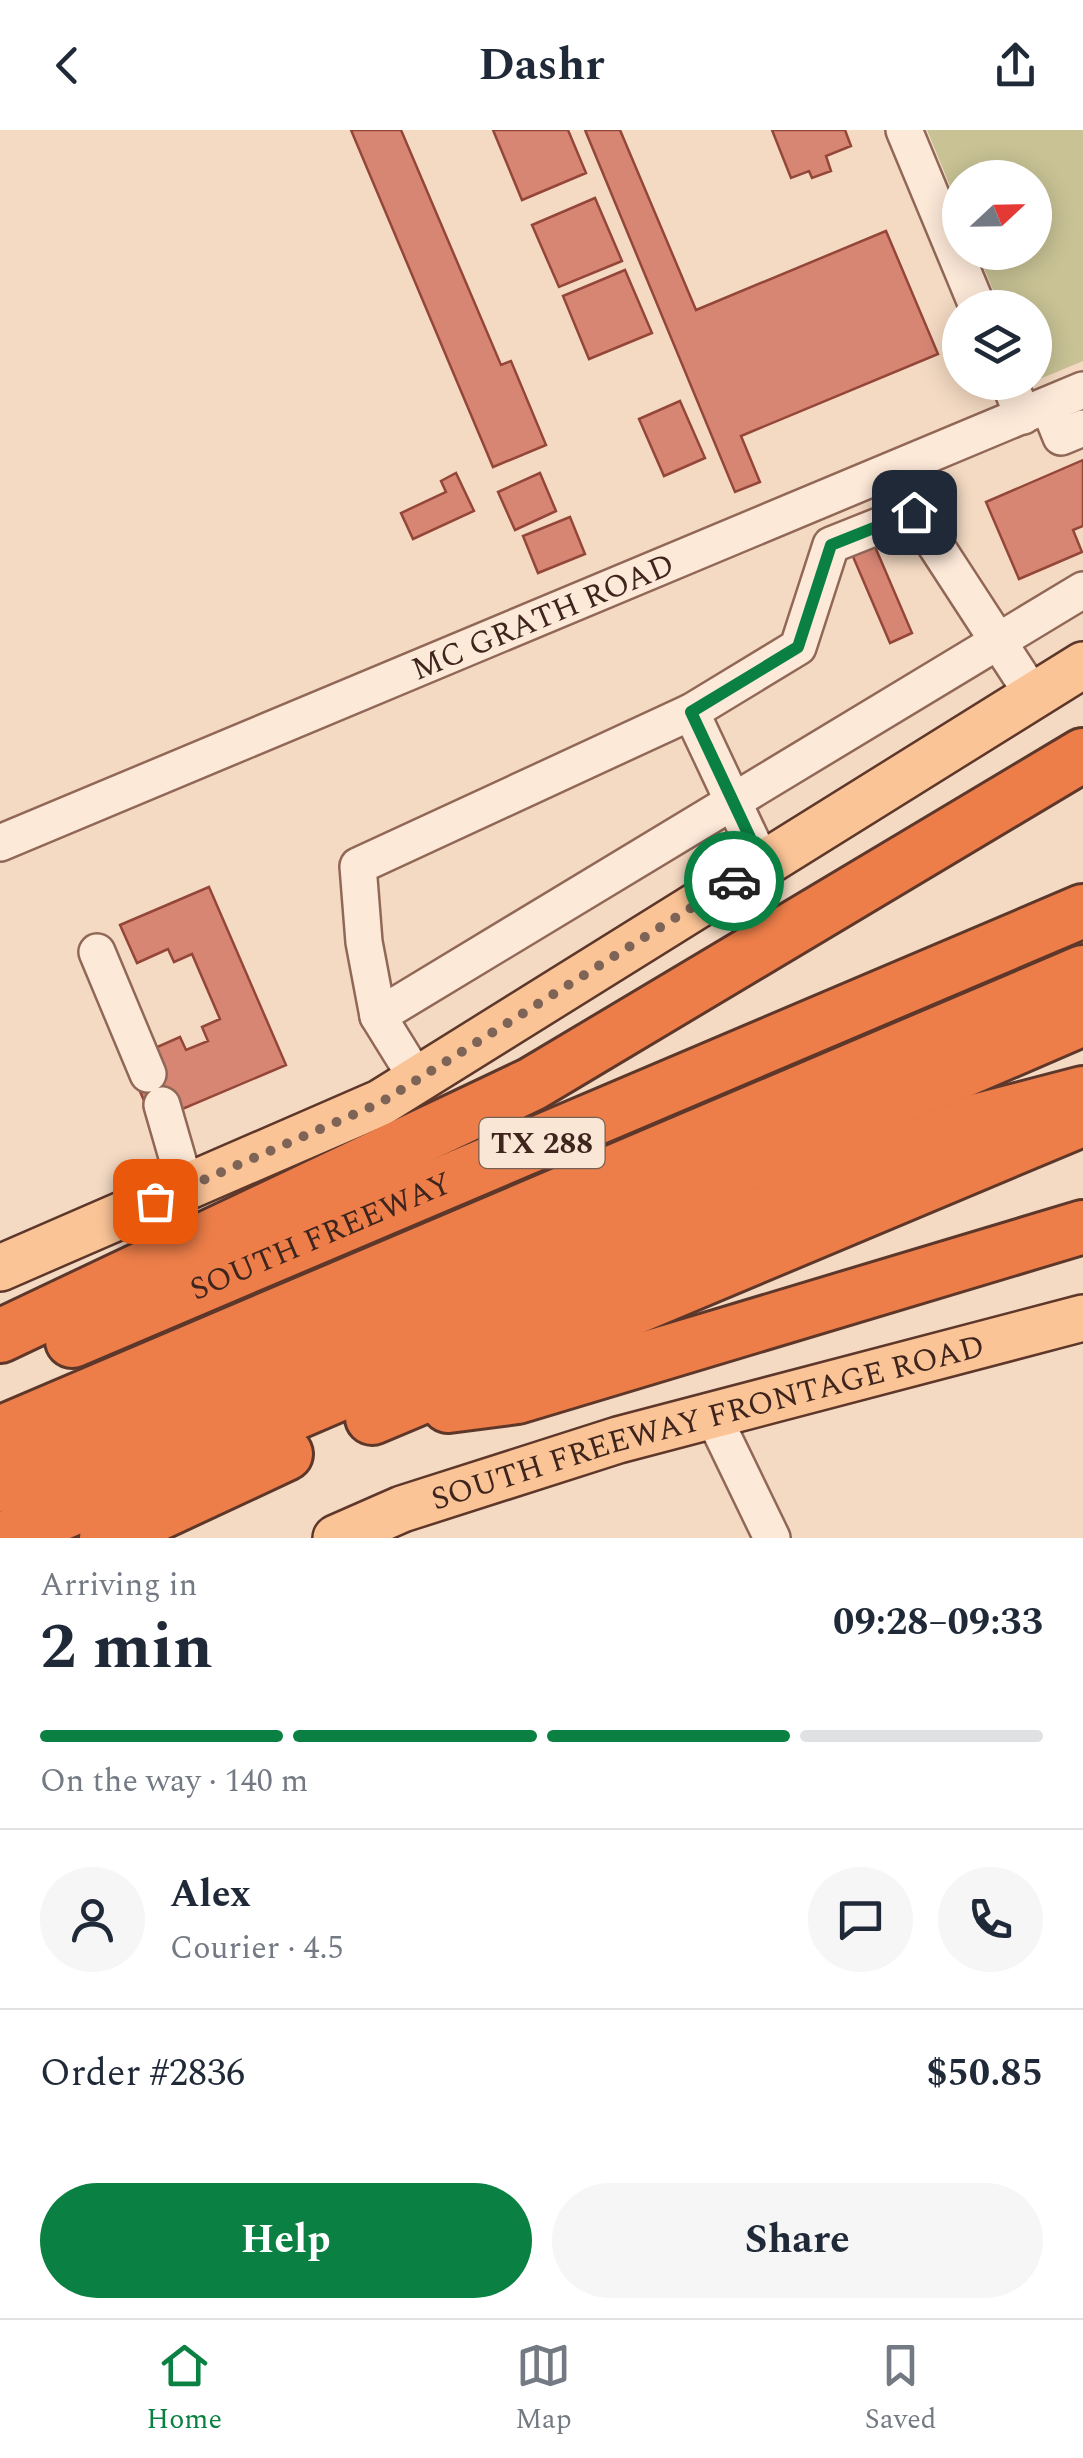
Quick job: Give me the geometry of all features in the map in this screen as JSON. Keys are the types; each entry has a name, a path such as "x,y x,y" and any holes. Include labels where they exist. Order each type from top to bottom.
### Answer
{"highway":[{"path":"0,1336 532,1084 1083,755"},
{"name":"SOUTH FREEWAY","path":"0,1370 246,1270 1083,911"},
{"path":"860,1067 1083,941"},
{"path":"0,1433 1083,972"},
{"path":"0,1484 1083,1019"},
{"path":"4,1538 979,1120 1083,1093"},
{"path":"106,1538 377,1416 1083,1119"},
{"path":"377,1416 517,1397 1083,1227"}],"main road":[{"path":"0,1268 310,1137 417,1079 1083,665"},
{"name":"SOUTH FREEWAY FRONTAGE ROAD","path":"336,1538 402,1509 539,1464 1083,1318"}],"street":[{"path":"904,130 971,290"},
{"name":"MC GRATH ROAD","path":"0,843 1083,390"},
{"path":"1026,400 1061,437 1083,428"},
{"path":"417,1079 378,1016 364,942 358,866 691,712 798,647 831,545 914,512 1033,695"},
{"path":"378,1016 1083,590"},
{"path":"691,712 762,863"},
{"path":"97,952 155,1090 186,1188"},
{"path":"713,1416 772,1538"}],"shaded area":[{"path":"927,130 1083,130 1083,361 1052,374 1052,290 993,290 985,270 1052,270 1052,160 942,160 942,166"}],"building":[{"path":"351,130 401,130 501,365 511,361 546,445 493,467"},
{"path":"493,130 568,130 586,173 522,200"},
{"path":"585,130 620,130 696,310 886,231 938,354 741,436 760,482 735,492"},
{"path":"772,130 845,130 851,146 826,156 831,171 812,178 809,171 791,178"},
{"path":"595,198 622,261 559,287 532,225"},
{"path":"625,270 652,333 589,359 563,296"},
{"path":"680,401 705,458 664,476 639,419"},
{"path":"1083,460 1083,526 1073,530 1082,552 1019,579 986,502"},
{"path":"456,473 474,511 413,539 401,513 446,492 441,481"},
{"path":"540,473 556,511 515,530 498,492"},
{"path":"570,517 585,554 538,573 523,536"},
{"path":"873,542 912,633 890,643 851,552"},
{"path":"209,887 286,1065 180,1110 148,1110 136,1082 155,1048 180,1037 186,1050 208,1041 202,1027 220,1019 192,954 174,962 168,949 137,963 120,925"}],"way so far":[{"path":"155,1201 310,1137 380,1103 734,881"}],"route":[{"path":"734,881 762,863 691,712 798,647 831,545 914,512"}]}
